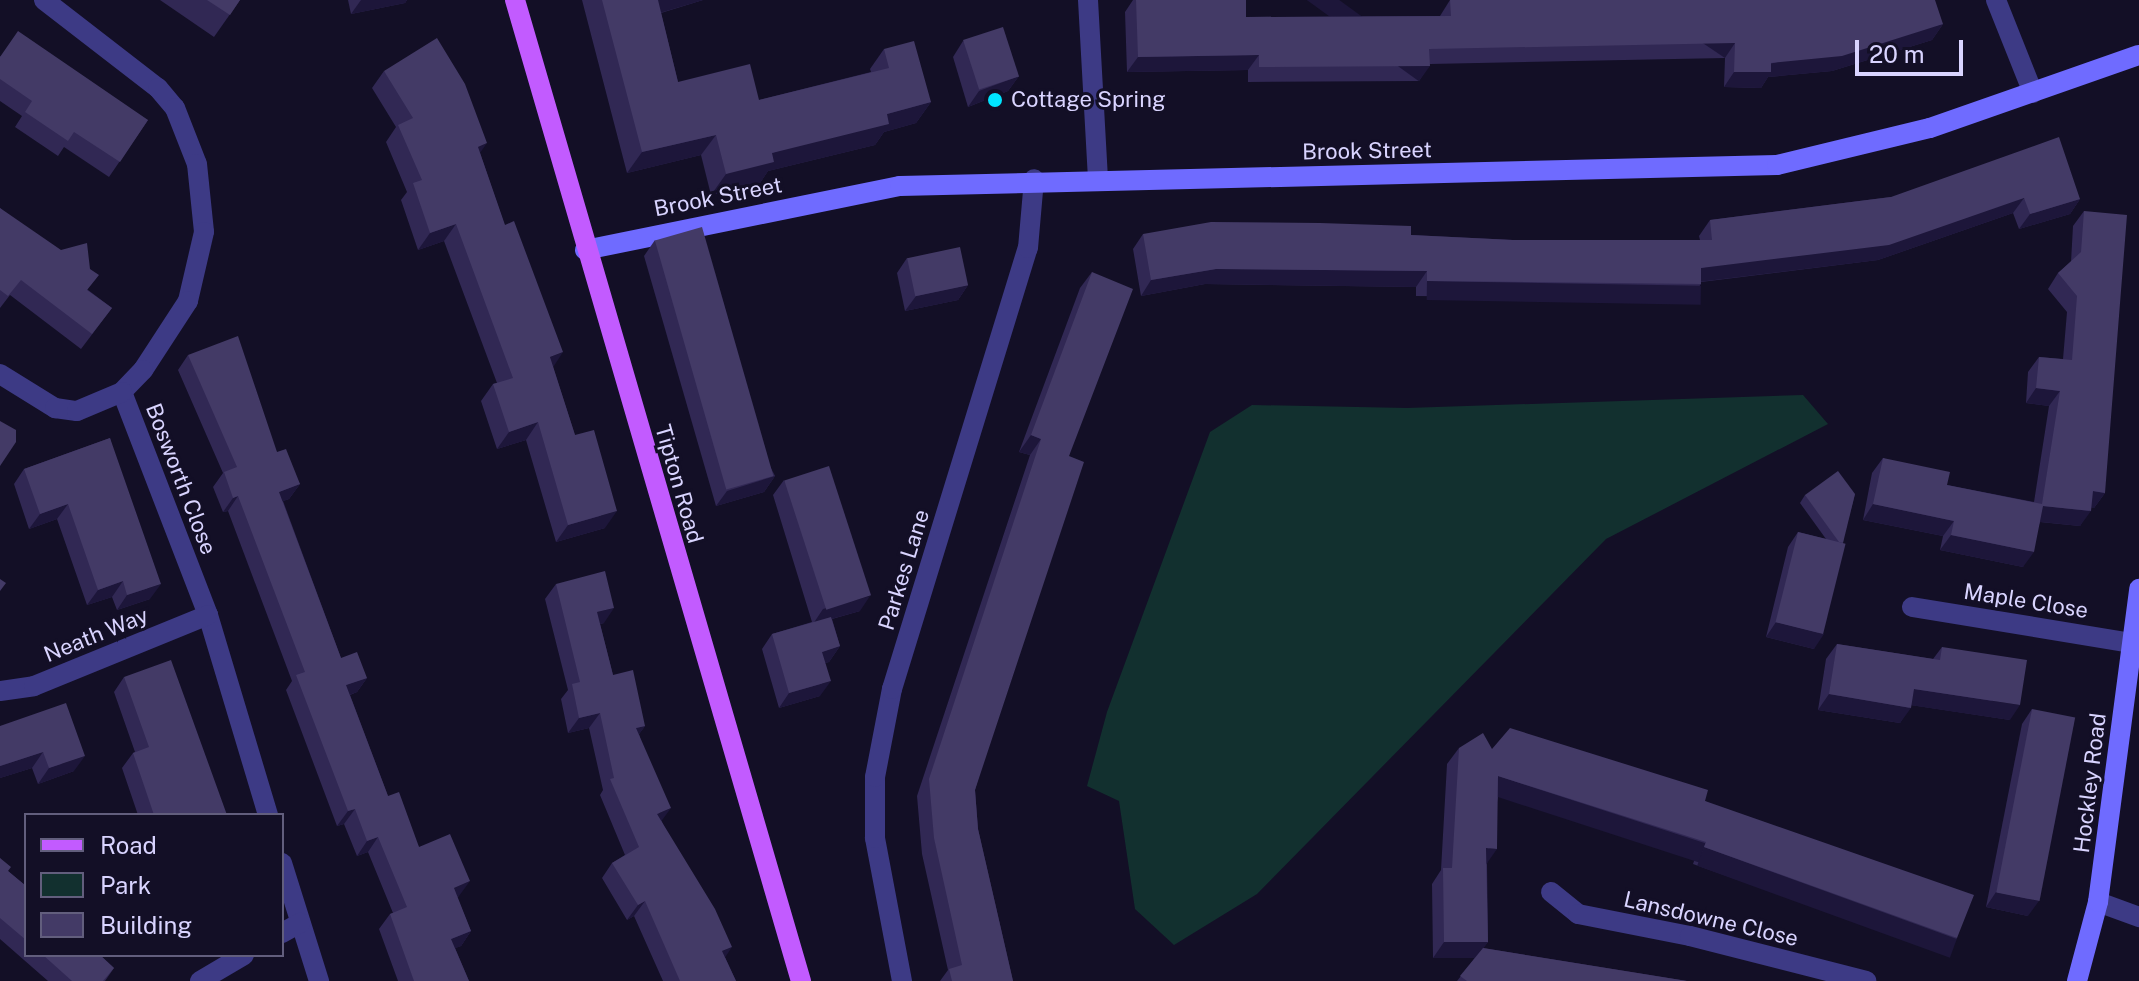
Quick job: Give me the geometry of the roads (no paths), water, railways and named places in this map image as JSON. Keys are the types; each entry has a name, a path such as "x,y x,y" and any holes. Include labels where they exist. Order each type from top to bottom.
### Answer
{"main road":[{"name":"Tipton Road","path":"515,0 585,250 801,981"}],"street":[{"name":"Bosworth Close","path":"44,0 144,73 175,108 204,197 204,232 188,301 122,392 208,615 267,813"},
{"path":"1088,0 1098,179"},
{"path":"1996,0 2033,93"},
{"name":"Brook Street","path":"585,250 900,186 1034,179 1777,165 1930,128 2139,55"},
{"name":"Parkes Lane","path":"902,981 875,838 875,777 892,689 1028,248 1034,179"},
{"path":"0,374 55,408 77,411 122,392"},
{"name":"Hockley Road","path":"2077,981 2098,902 2139,589"},
{"name":"Maple Close","path":"1912,607 2132,643"},
{"name":"Neath Way","path":"0,691 34,686 208,615"},
{"path":"284,877 291,928 319,981"},
{"name":"Lansdowne Close","path":"1551,892 1578,914 1690,936 1866,981"},
{"path":"2098,902 2139,917"},
{"path":"200,981 241,957"}],"place":[{"name":"Cottage Spring","path":"995,100"}]}
